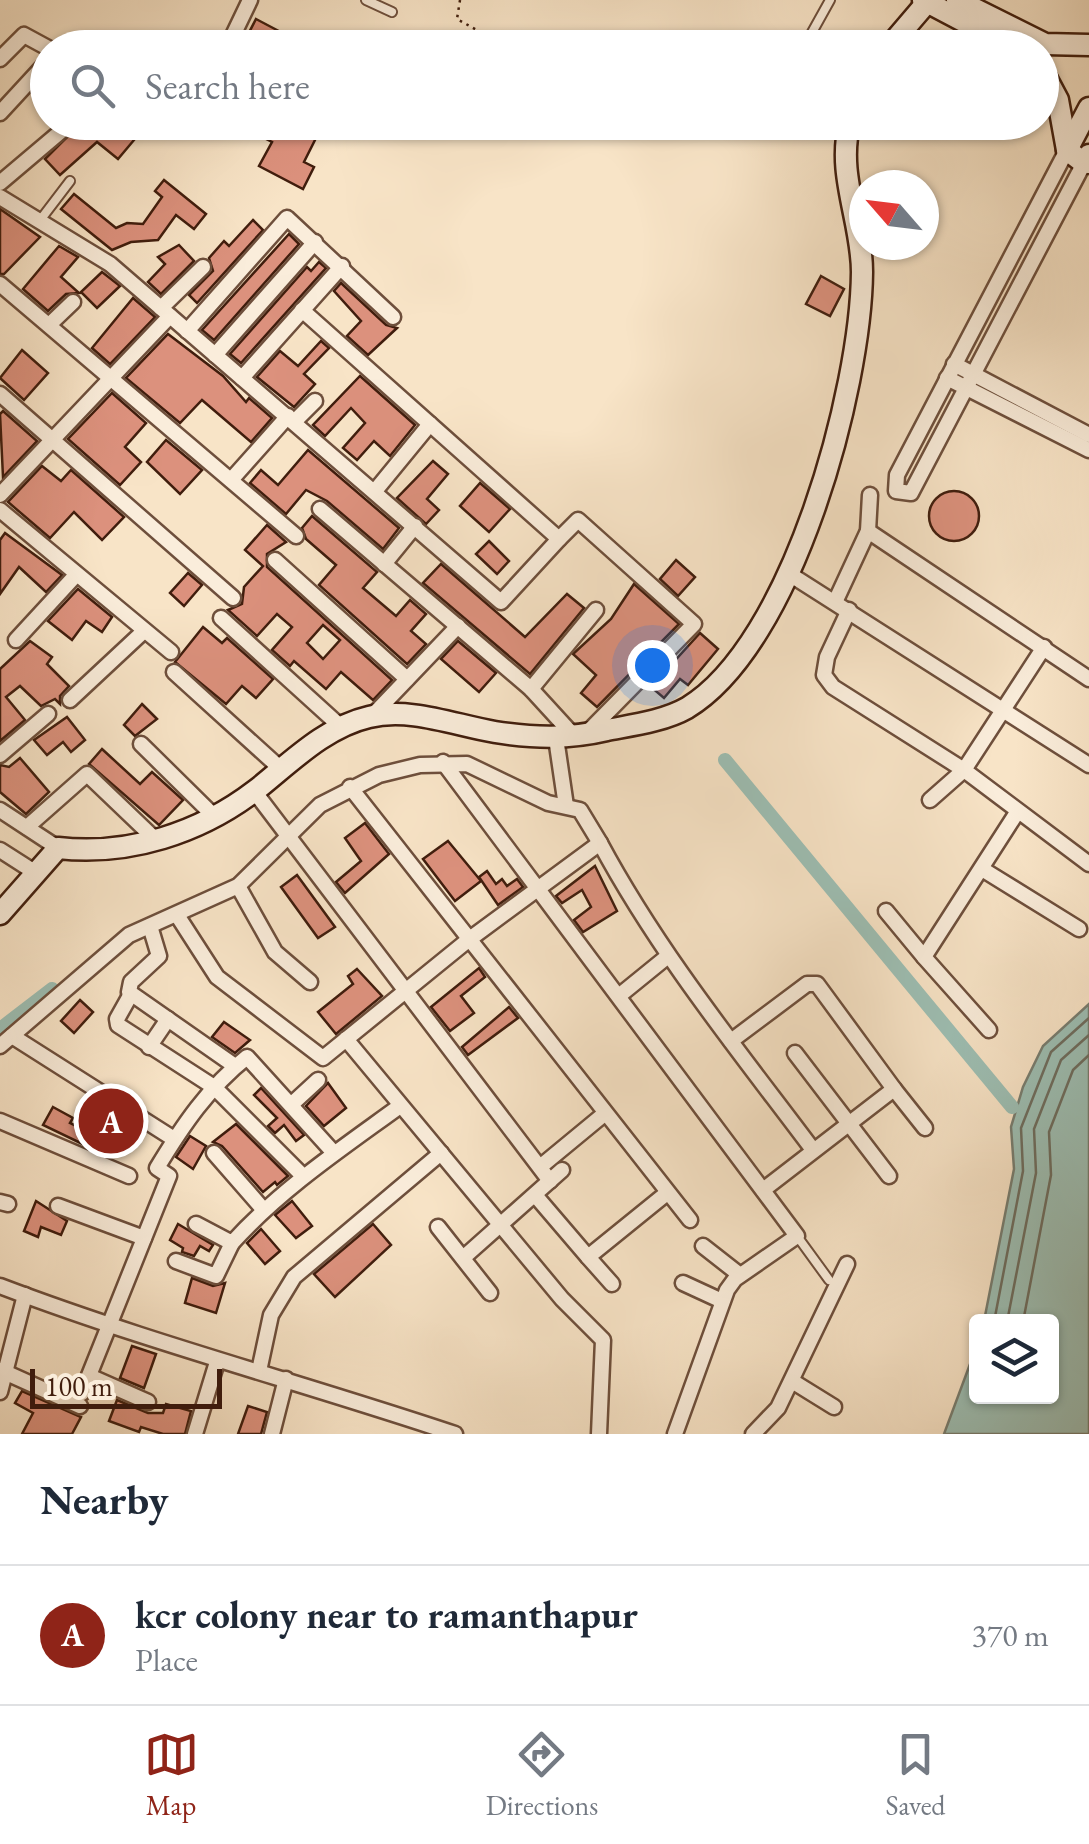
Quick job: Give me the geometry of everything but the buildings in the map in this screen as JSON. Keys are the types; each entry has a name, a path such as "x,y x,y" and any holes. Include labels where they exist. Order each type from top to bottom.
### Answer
{"street":[{"path":"236,30 250,0"},
{"path":"906,30 934,2 996,30"},
{"path":"0,59 24,35 30,38"},
{"path":"1059,44 1089,45"},
{"path":"0,113 30,81"},
{"path":"1059,102 1082,153"},
{"path":"1082,153 950,371 897,475 896,491 911,493 970,381 1082,153 1089,108"},
{"path":"0,183 51,140"},
{"path":"0,810 58,848 109,849 156,840 216,818 340,726 372,716 423,716 496,732 572,736 688,708 745,650 798,578 839,422 860,296 862,260 846,160 848,140"},
{"path":"0,197 110,264 501,602 578,520 694,624 572,736 561,772 565,801"},
{"path":"187,331 284,219 290,218 393,317"},
{"path":"215,355 315,242"},
{"path":"242,378 342,266"},
{"path":"0,495 110,378 202,267"},
{"path":"0,284 296,536"},
{"path":"49,326 73,302"},
{"path":"302,310 559,539"},
{"path":"950,371 1089,435"},
{"path":"970,381 1089,450"},
{"path":"0,394 232,598"},
{"path":"231,480 314,401"},
{"path":"374,491 430,424"},
{"path":"834,598 868,530 870,495"},
{"path":"320,509 530,689 572,736"},
{"path":"0,532 6,515 171,652"},
{"path":"384,564 414,526"},
{"path":"868,530 1089,680"},
{"path":"274,560 407,679"},
{"path":"16,640 76,576"},
{"path":"798,578 1089,765"},
{"path":"530,689 596,610"},
{"path":"850,610 824,664 828,682 964,770 1016,814 1089,864"},
{"path":"221,618 340,726"},
{"path":"372,716 458,626"},
{"path":"70,700 144,630"},
{"path":"930,800 964,770 1044,647"},
{"path":"174,672 281,769"},
{"path":"0,755 48,714"},
{"path":"142,744 216,818"},
{"path":"443,762 797,1236 740,1275 722,1301 674,1434"},
{"path":"174,1139 6,1041 100,958 150,926 238,886 282,832 350,788 378,775 443,762 467,764 548,804 565,801 585,814 632,903 813,1150"},
{"path":"27,827 87,774 156,840"},
{"path":"350,788 690,1220"},
{"path":"254,791 540,1167 556,1175 463,1258"},
{"path":"924,957 1016,814"},
{"path":"177,915 216,978 323,1058 467,941 600,842"},
{"path":"0,914 58,848"},
{"path":"0,850 36,872"},
{"path":"982,869 1079,928"},
{"path":"238,886 275,952 310,982"},
{"path":"886,911 989,1030"},
{"path":"150,926 159,956 128,988 235,1066"},
{"path":"620,995 668,956"},
{"path":"732,1041 807,984 817,984 924,1128"},
{"path":"132,994 117,1019 118,1026 214,1087 303,1176"},
{"path":"149,1047 168,1019"},
{"path":"346,1039 605,1344 600,1434"},
{"path":"795,1053 888,1176"},
{"path":"3,1372 81,1399 169,1176 157,1168 191,1110 247,1057 334,1153"},
{"path":"293,1104 318,1080"},
{"path":"763,1190 894,1089"},
{"path":"176,1262 216,1276 232,1243 263,1209 400,1106"},
{"path":"540,1167 604,1115"},
{"path":"0,1121 128,1176"},
{"path":"214,1153 263,1209"},
{"path":"260,1371 270,1316 294,1278 441,1153"},
{"path":"588,1257 668,1193"},
{"path":"534,1195 612,1284"},
{"path":"58,1206 144,1238"},
{"path":"196,1224 232,1243"},
{"path":"438,1227 490,1292"},
{"path":"703,1246 740,1275"},
{"path":"753,1434 778,1408 847,1264"},
{"path":"683,1283 722,1301"},
{"path":"0,1286 110,1327 286,1379 413,1427 455,1434"},
{"path":"0,1392 25,1295"},
{"path":"195,1434 218,1362"},
{"path":"89,1376 148,1402"},
{"path":"272,1434 286,1379"},
{"path":"792,1381 834,1407"}],"lane":[{"path":"366,0 392,12"},
{"path":"813,30 830,0"},
{"path":"41,219 70,181"},
{"path":"797,1236 829,1280"}],"path":[{"path":"460,0 457,18 472,30"}],"water":[{"path":"1089,1004 1089,1434 944,1434 969,1367 969,1404 1059,1404 1059,1314 985,1314 1014,1169 1011,1127 1023,1087 1043,1046"}],"waterway":[{"path":"725,760 1012,1107"},
{"path":"0,1029 52,989"}],"place":[{"name":"kcr colony near to ramanthapur","path":"111,1121"}]}
